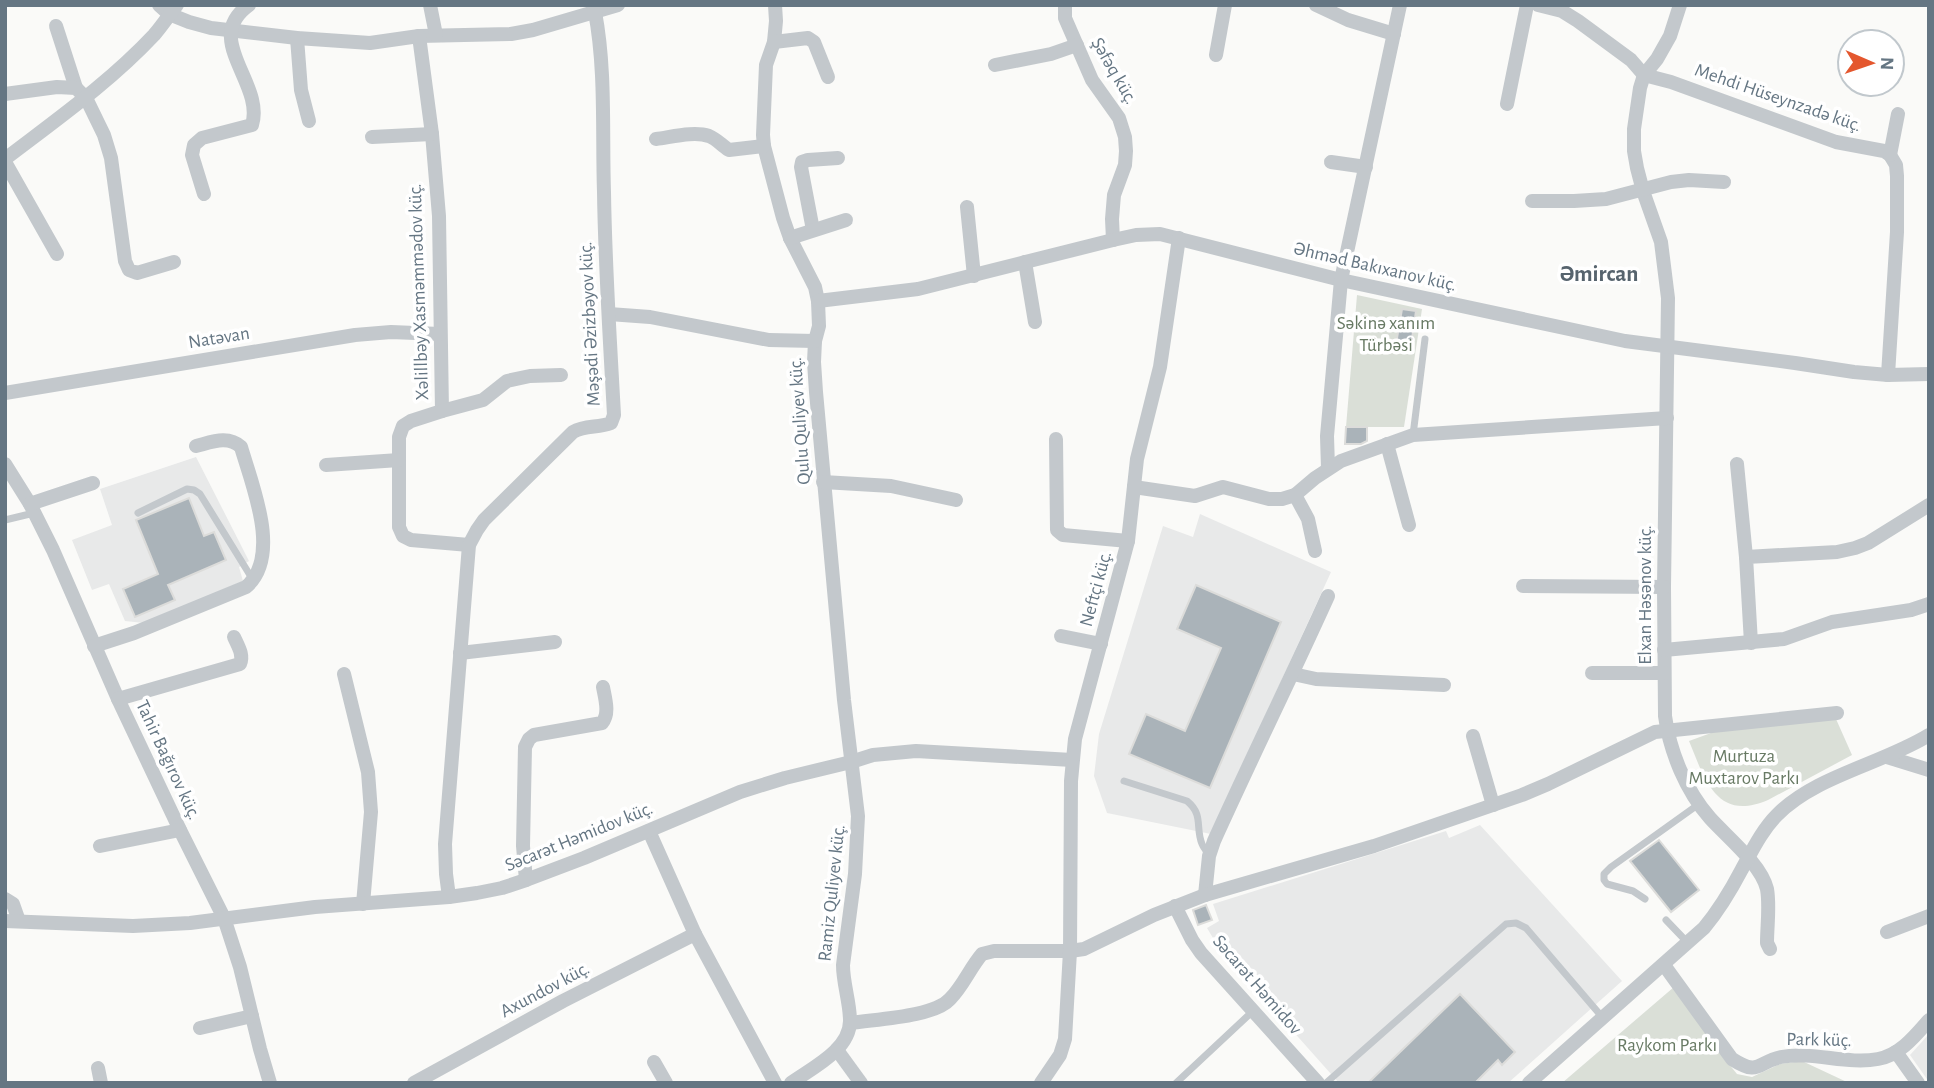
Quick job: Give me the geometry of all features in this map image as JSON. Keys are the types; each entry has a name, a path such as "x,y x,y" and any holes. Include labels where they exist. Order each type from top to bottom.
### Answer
{"street":[{"path":"204,194 192,155 194,145 202,138 252,125 255,116 254,104 232,48 230,29 235,17 249,5"},
{"path":"430,5 436,35"},
{"path":"57,254 5,161 81,93 155,34 168,8 188,22 211,28 370,43 419,36 510,34 533,30 618,5"},
{"name":"Qulu Quliyev küç.","path":"775,5 774,42 766,65 764,146 783,218 815,286 818,301 815,372 823,482 851,762"},
{"name":"Şəfəq küç.","path":"1065,5 1065,18 1077,45 1096,86 1119,117 1125,137 1125,164 1114,195 1113,240"},
{"path":"1216,55 1225,5"},
{"path":"1316,5 1348,20 1394,33"},
{"path":"1328,468 1327,436 1340,280 1400,5"},
{"path":"1507,104 1527,5"},
{"name":"Mehdi Hüseynzadə küç.","path":"1538,5 1562,11 1578,21 1631,60 1644,75 1671,82 1836,142 1884,151 1891,155"},
{"name":"Elxan Həsənov küç.","path":"1680,5 1670,36 1644,75 1634,129 1634,150 1643,191 1661,242 1668,298 1664,587 1667,730 1676,759 1699,804 1762,878 1767,889 1767,943 1770,949"},
{"name":"Məşədi Əzizbəyov küç.","path":"450,897 444,844 469,545 484,520 573,432 581,427 611,423 614,415 604,212 601,68 599,32 594,12"},
{"path":"56,26 81,93 104,135 111,159 125,261 129,270 137,273 174,262"},
{"name":"Xəlillbəy Xasməmmədov küç.","path":"419,36 439,216 442,411 403,426 399,437 399,527 403,536 411,540 469,545"},
{"path":"296,38 301,90 309,121"},
{"path":"774,42 808,38 814,43 828,77"},
{"path":"995,65 1051,54 1077,45"},
{"path":"5,93 57,87 81,93"},
{"path":"1888,375 1897,232 1896,165 1891,155 1898,114"},
{"path":"372,137 432,134"},
{"path":"656,139 696,134 716,139 729,149 764,146"},
{"path":"813,230 802,162 838,158"},
{"path":"1331,162 1366,167"},
{"path":"1532,201 1584,201 1643,191 1671,182 1724,181"},
{"path":"967,207 974,276"},
{"path":"790,237 846,220"},
{"name":"Əhməd Bakıxanov küç.","path":"818,301 918,289 1113,240 1160,234 1340,280 1579,332 1668,348 1854,372 1929,374"},
{"name":"Neftçi küç.","path":"1041,1083 1060,1055 1065,1039 1070,951 1072,760 1075,739 1128,541 1137,458 1160,367 1179,238"},
{"path":"1025,262 1035,322"},
{"path":"609,314 650,317 769,340 815,341"},
{"name":"Natəvan","path":"5,393 355,335 391,332 440,334"},
{"path":"442,411 482,400 507,381 530,376 561,375"},
{"path":"1134,487 1195,496 1223,487 1269,499 1282,499 1295,495 1328,468 1413,435 1667,418"},
{"path":"94,646 134,633 246,587 259,570 264,544 262,522 242,447 224,439 196,446"},
{"path":"1056,439 1057,530 1063,535 1128,541"},
{"path":"1387,444 1409,525"},
{"path":"326,465 399,460"},
{"name":"Tahir Bağırov küç.","path":"5,464 53,550 118,699 224,918 240,967 270,1083"},
{"path":"1737,464 1751,643"},
{"path":"823,482 891,486 956,500"},
{"path":"32,509 93,483"},
{"path":"1295,495 1308,519 1315,551"},
{"path":"1746,556 1837,552 1855,548 1868,543 1929,505"},
{"path":"1523,586 1664,587"},
{"path":"1205,895 1209,856 1214,841 1328,596"},
{"path":"1664,650 1784,639 1820,625 1911,610 1929,604"},
{"path":"1061,636 1101,643"},
{"path":"118,699 240,664 241,654 234,637"},
{"path":"460,653 555,642"},
{"path":"1591,673 1664,673"},
{"path":"344,674 368,772 371,812 363,904"},
{"path":"1293,674 1316,679 1444,685"},
{"path":"527,880 523,846 525,747 534,735 602,723 606,719 603,687"},
{"path":"791,1083 845,1041 850,1023 942,1007 952,998 982,954 994,951 1084,949 1175,906 1205,895 1374,846 1493,805 1548,784 1639,739 1667,730 1837,713"},
{"path":"1529,1083 1688,943 1717,912 1776,816 1795,799 1929,735"},
{"path":"1473,736 1493,805"},
{"name":"Səcarət Həmidov küç.","path":"12,921 133,926 190,923 290,909 450,897 502,888 527,880 740,792 890,752 916,751 1072,760"},
{"path":"1887,757 1929,770"},
{"name":"Ramiz Quliyev küç.","path":"850,1023 843,965 855,874 859,816 851,762"},
{"path":"100,846 180,830"},
{"path":"649,831 695,934 775,1083"},
{"path":"5,899 13,904 12,921"},
{"name":"Səcarət Həmidov","path":"1175,906 1192,940 1318,1083"},
{"path":"1887,932 1929,916"},
{"name":"Axundov küç.","path":"414,1083 563,1001 695,934"},
{"name":"Park küç.","path":"1664,965 1732,1059 1752,1068 1782,1057 1879,1059 1896,1052 1929,1020"},
{"path":"200,1028 252,1016"},
{"path":"837,1049 861,1083"},
{"path":"1896,1052 1918,1083"},
{"path":"654,1062 666,1083"}],"lane":[{"path":"1413,435 1425,339"},
{"path":"138,513 187,489 194,490 200,494 253,581"},
{"path":"5,520 32,509"},
{"path":"1124,781 1193,806 1199,816 1201,843 1209,856"},
{"path":"1645,900 1633,891 1607,884 1604,874 1699,804"},
{"path":"1666,920 1688,943"},
{"path":"1326,1083 1506,924 1517,923 1526,928 1603,1018"},
{"path":"1176,1083 1253,1011"}],"shaded area":[{"path":"196,457 249,561 239,567 243,581 144,623 125,621 109,584 92,590 72,540 112,525 100,489"},
{"path":"1200,514 1331,572 1211,834 1107,813 1094,776 1099,734 1163,526 1193,537"},
{"path":"1480,825 1622,981 1508,1083 1339,1083 1219,948 1207,928 1219,921 1213,904 1446,831 1449,838"},
{"path":"1929,1034 1929,1082 1910,1055"}],"green space":[{"name":"Səkinə xanım Türbəsi","path":"1357,295 1422,309 1404,427 1346,427"},
{"name":"Murtuza Muxtarov Parkı","path":"1836,719 1852,755 1768,800 1751,805 1736,806 1715,793 1701,770 1689,741 1722,729"},
{"name":"Raykom Parkı","path":"1674,987 1737,1074 1752,1077 1780,1064 1802,1061 1849,1083 1562,1083"}],"building":[{"path":"1402,309 1416,311 1411,346 1396,344"},
{"path":"1346,427 1367,427 1367,441 1361,444 1345,444"},
{"path":"189,498 204,536 214,532 226,560 168,585 175,600 135,617 123,589 158,574 136,520"},
{"path":"1196,585 1281,622 1210,788 1129,754 1146,714 1185,731 1221,648 1177,629"},
{"path":"1659,840 1699,890 1671,912 1630,861"},
{"path":"1206,905 1212,920 1198,925 1193,910"},
{"path":"1460,994 1515,1052 1502,1065 1498,1060 1475,1083 1368,1083"}],"district":[{"name":"Əmircan","path":"1599,274"}]}
